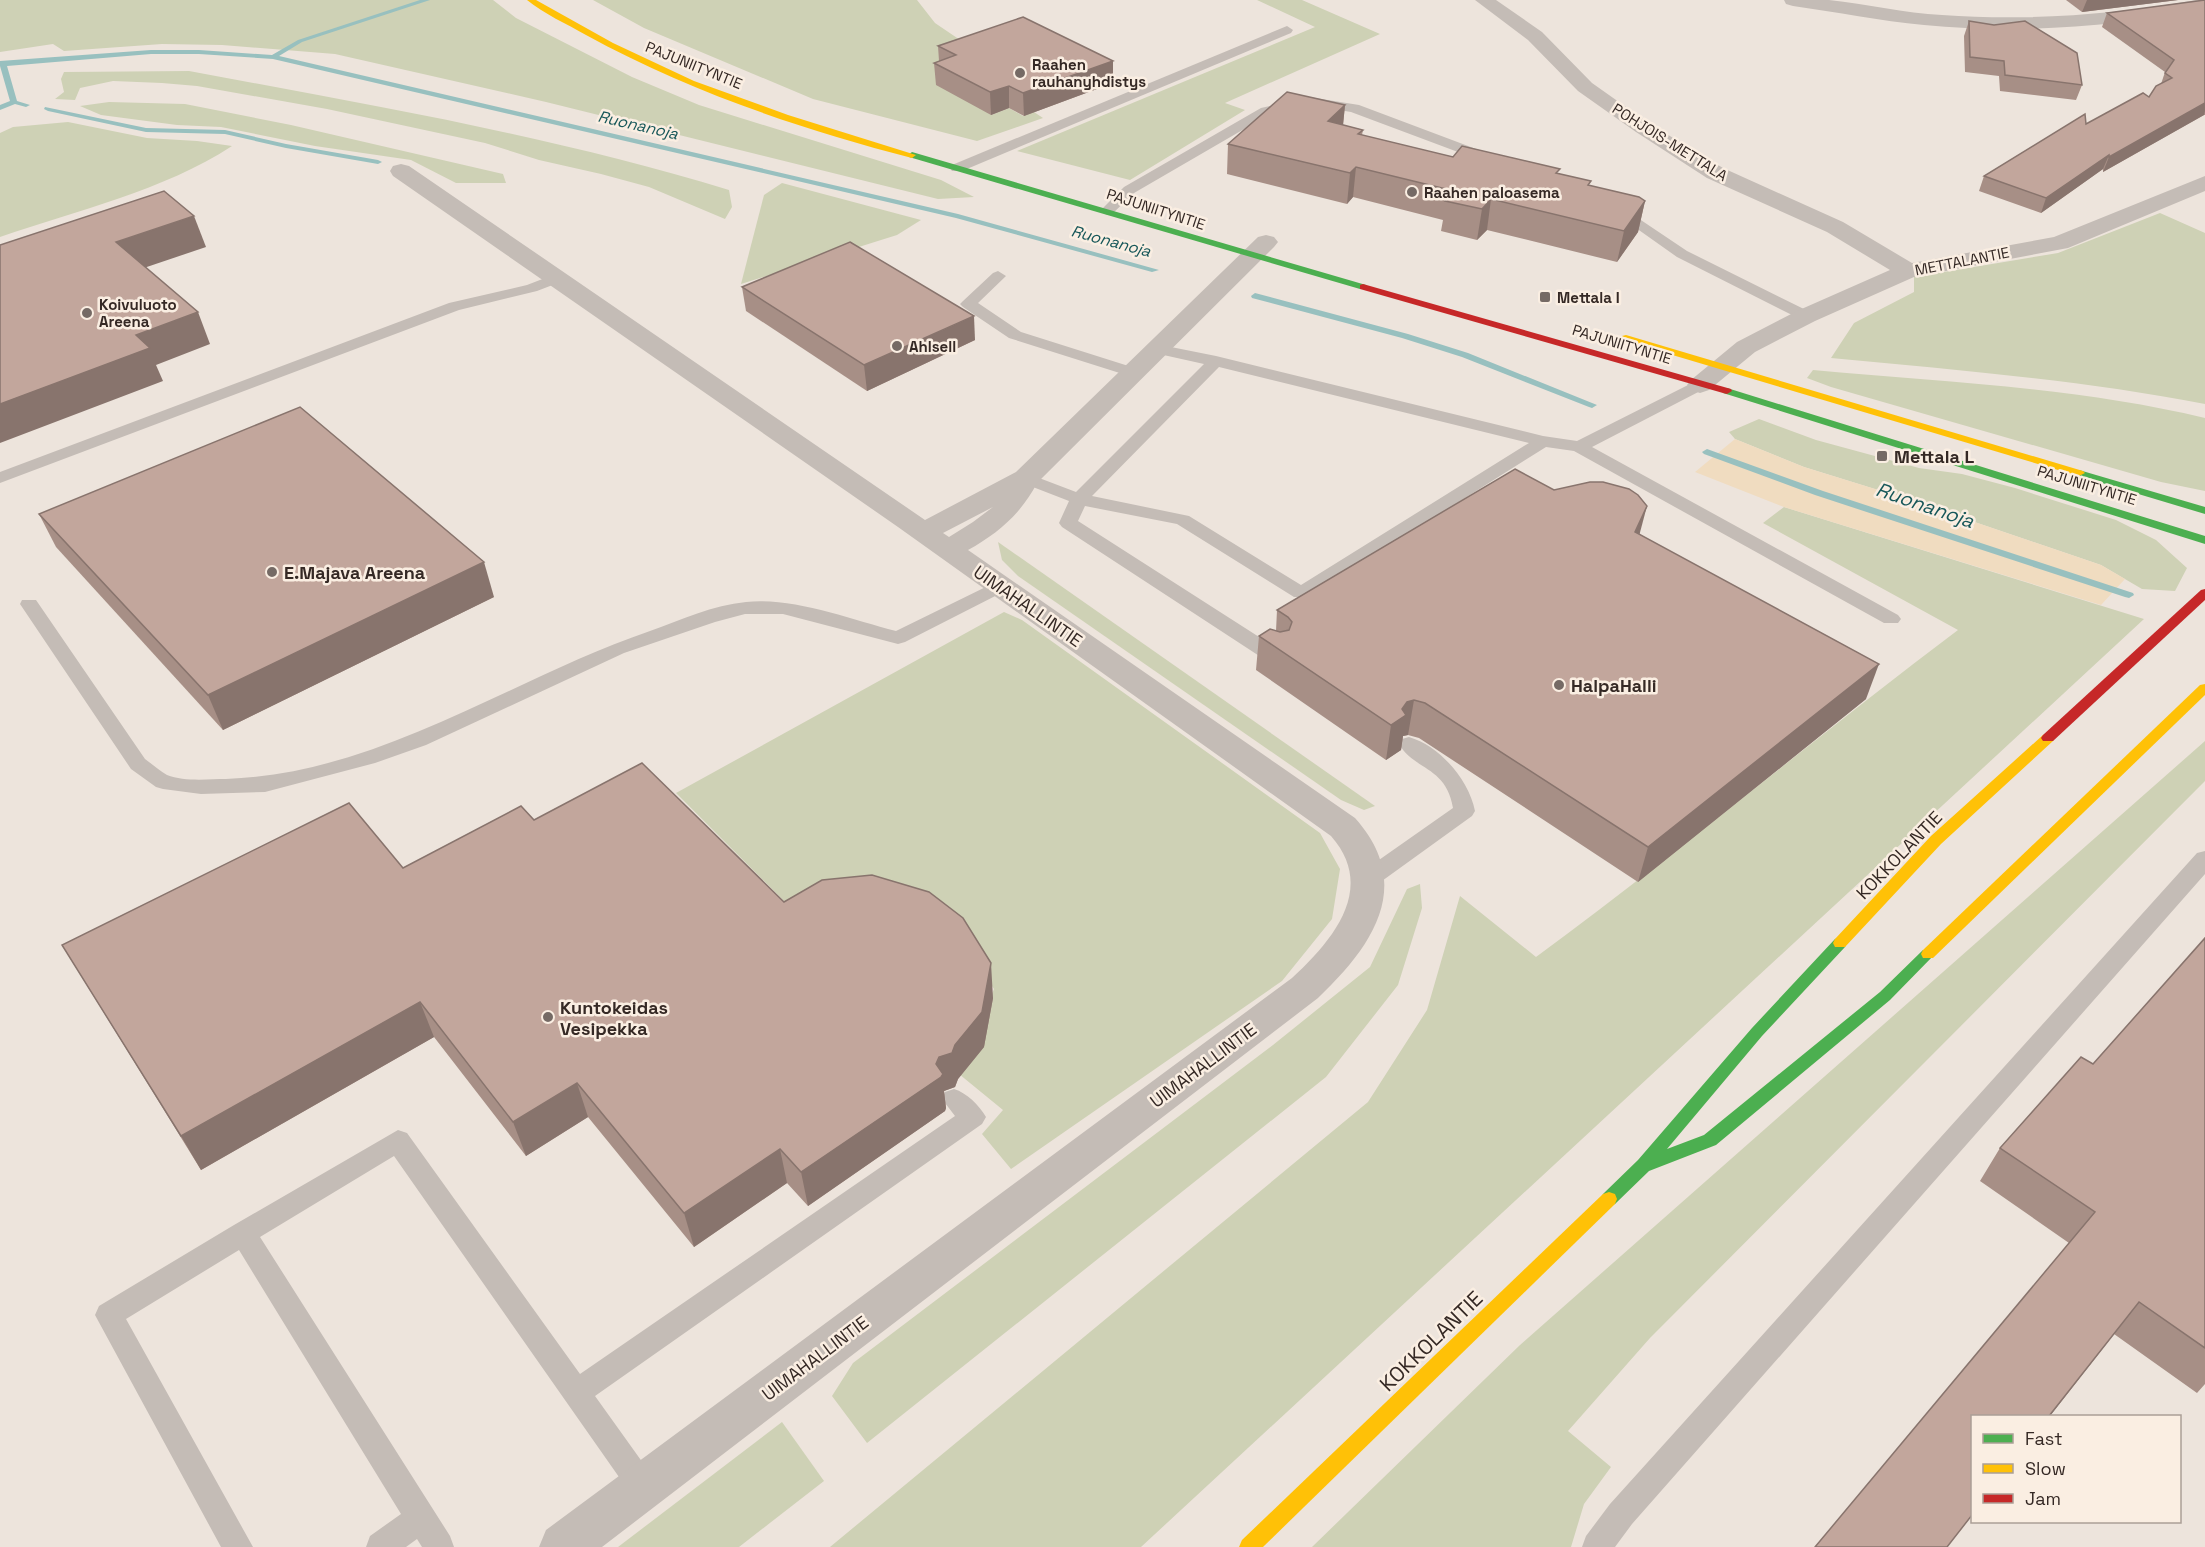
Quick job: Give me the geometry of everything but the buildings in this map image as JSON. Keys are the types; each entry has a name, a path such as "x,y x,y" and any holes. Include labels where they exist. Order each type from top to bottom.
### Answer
{"street":[{"name":"PAJUNIITYNTIE","path":"531,0 615,50 698,87 802,123 1028,187 1263,245 1700,385 2205,540"},
{"name":"POHJOIS-METTALA","path":"1484,0 1535,36 1585,87 1643,128 1715,173 1835,227 1908,271"},
{"path":"1793,0 1941,21 2044,25 2174,10 2205,4"},
{"path":"401,171 935,541"},
{"name":"METTALANTIE","path":"1700,385 1746,347 1806,316 1908,271 2060,243 2205,183"},
{"name":"PAJUNIITYNTIE","path":"1110,208 1197,224"},
{"name":"UIMAHALLINTIE","path":"935,541 974,535 1007,509 1026,478 1263,245"},
{"name":"PAJUNIITYNTIE","path":"1611,334 2205,512"},
{"name":"UIMAHALLINTIE","path":"563,1547 1305,988 1326,970 1343,950 1358,924 1367,880 1365,858 1358,844 1342,827 935,541"},
{"name":"KOKKOLANTIE","path":"1249,1547 1644,1165 1757,1032 1936,840 2205,593"},
{"name":"KOKKOLANTIE","path":"1644,1165 1710,1140 1885,996 2205,688"}],"lane":[{"path":"957,168 1287,30"},
{"path":"1110,208 1129,190 1266,111 1310,101 1354,108 1504,164"},
{"path":"1604,202 1615,206 1682,254 1806,316"},
{"path":"998,276 968,304 1016,335 1132,372"},
{"path":"0,478 454,306 532,288 558,278"},
{"path":"1156,349 1216,361 1543,441 1579,447 1891,619"},
{"path":"1216,361 1079,499 1068,523 1277,658"},
{"path":"1579,447 1700,385"},
{"path":"1026,478 1079,499 1183,520 1301,593 1543,441"},
{"path":"29,604 138,764 163,782 201,787 265,785 378,755 419,740 617,649 709,617 745,608 783,608 898,638 1000,586"},
{"path":"1367,880 1464,811 1463,794 1451,775 1409,744"},
{"path":"1597,1547 1621,1514 2205,859"},
{"path":"576,1393 973,1117 954,1099"},
{"path":"238,1547 109,1315 398,1141 643,1487"},
{"path":"243,1233 439,1547"},
{"path":"381,1547 420,1518"}],"green space":[{"path":"0,0 493,0 516,18 632,77 699,105 941,180 974,197 938,199 546,102 335,54 222,45 162,44 64,51 53,44 0,52"},
{"path":"593,0 917,0 935,23 966,44 991,115 1009,108 1023,116 1034,112 1043,118 977,141 813,99 644,28"},
{"path":"1257,0 1302,0 1380,34 1225,103 1245,110 1130,180 1017,151 1315,27"},
{"path":"189,71 461,123 596,153 729,190 732,207 725,219 649,187 539,160 485,143 327,109 197,86 113,81 80,88 75,100 55,99 64,92 61,79 64,72"},
{"path":"109,102 185,104 291,125 503,174 506,183 456,183 411,160 315,146 221,127 177,125 101,115 80,106"},
{"path":"68,122 147,138 232,146 205,162 149,187 0,237 0,133 13,127"},
{"path":"782,183 921,220 897,235 741,284 764,195"},
{"path":"2160,213 2205,233 2205,404 2066,382 1831,358 1854,323 1914,292 1914,277 2058,253"},
{"path":"1813,370 2059,392 2205,418 2205,491 2161,482 1831,387 1807,378"},
{"path":"1759,419 1816,440 1919,468 1962,474 2015,488 2116,520 2156,540 2187,568 2175,591 2142,589 2101,565 1904,498 1804,467 1735,439 1729,432"},
{"path":"1784,507 2144,619 1141,1547 830,1547 1368,1102 1427,1010 1460,896 1536,957 1958,630 1763,523"},
{"path":"998,542 1375,806 1364,810 1341,800 1018,576 1002,560"},
{"path":"1004,612 1022,620 1320,833 1340,869 1332,919 1282,981 1011,1169 982,1134 1003,1110 959,1074 994,989 946,914 785,902 676,793"},
{"path":"2205,741 2205,781 1650,1338 1568,1431 1611,1467 1584,1504 1571,1547 1312,1547 1520,1345"},
{"path":"1420,884 1422,908 1398,985 1326,1077 867,1443 832,1396 853,1363 1273,1045 1370,967 1407,889"},
{"path":"782,1422 824,1481 739,1547 618,1547"}],"sand":[{"path":"1735,439 1804,467 1904,498 2101,565 2125,579 2101,605 1784,507 1695,472"}],"waterway":[{"name":"Ruonanoja","path":"273,57 300,41 427,0"},
{"path":"3,64 151,52 199,52 273,57"},
{"name":"Ruonanoja","path":"273,57 958,216 1155,270"},
{"path":"3,64 14,102"},
{"path":"0,108 14,102"},
{"path":"14,102 26,105"},
{"path":"48,109 146,130 225,132 286,146 378,162"},
{"name":"Ruonanoja","path":"1255,296 1405,336 1465,355 1592,405"},
{"name":"Ruonanoja","path":"1707,452 1819,493 2129,595"}],"traffic: fast":[{"path":"912,155 1363,287"},
{"path":"1727,391 2205,540"},
{"path":"2079,473 2205,511"},
{"path":"1609,1199 1644,1165 1757,1032 1840,943"},
{"path":"1648,1164 1710,1140 1885,996 1928,954"}],"traffic: slow":[{"path":"531,0 610,45 722,95 784,117 912,155"},
{"path":"1626,338 2079,473"},
{"path":"1928,954 2205,688"},
{"path":"1840,943 1936,840 2048,738"},
{"path":"1249,1547 1609,1199"}],"traffic: jam":[{"path":"1363,287 1727,391"},
{"path":"2048,738 2205,593"}],"place":[{"name":"Raahen rauhanyhdistys","path":"1020,73"},
{"name":"Raahen paloasema","path":"1412,192"},
{"name":"Mettala I","path":"1545,297"},
{"name":"Koivuluoto Areena","path":"87,313"},
{"name":"Ahlsell","path":"897,346"},
{"name":"Mettala L","path":"1882,456"},
{"name":"E.Majava Areena","path":"272,572"},
{"name":"HalpaHalli","path":"1559,685"},
{"name":"Kuntokeidas Vesipekka","path":"548,1017"}]}
